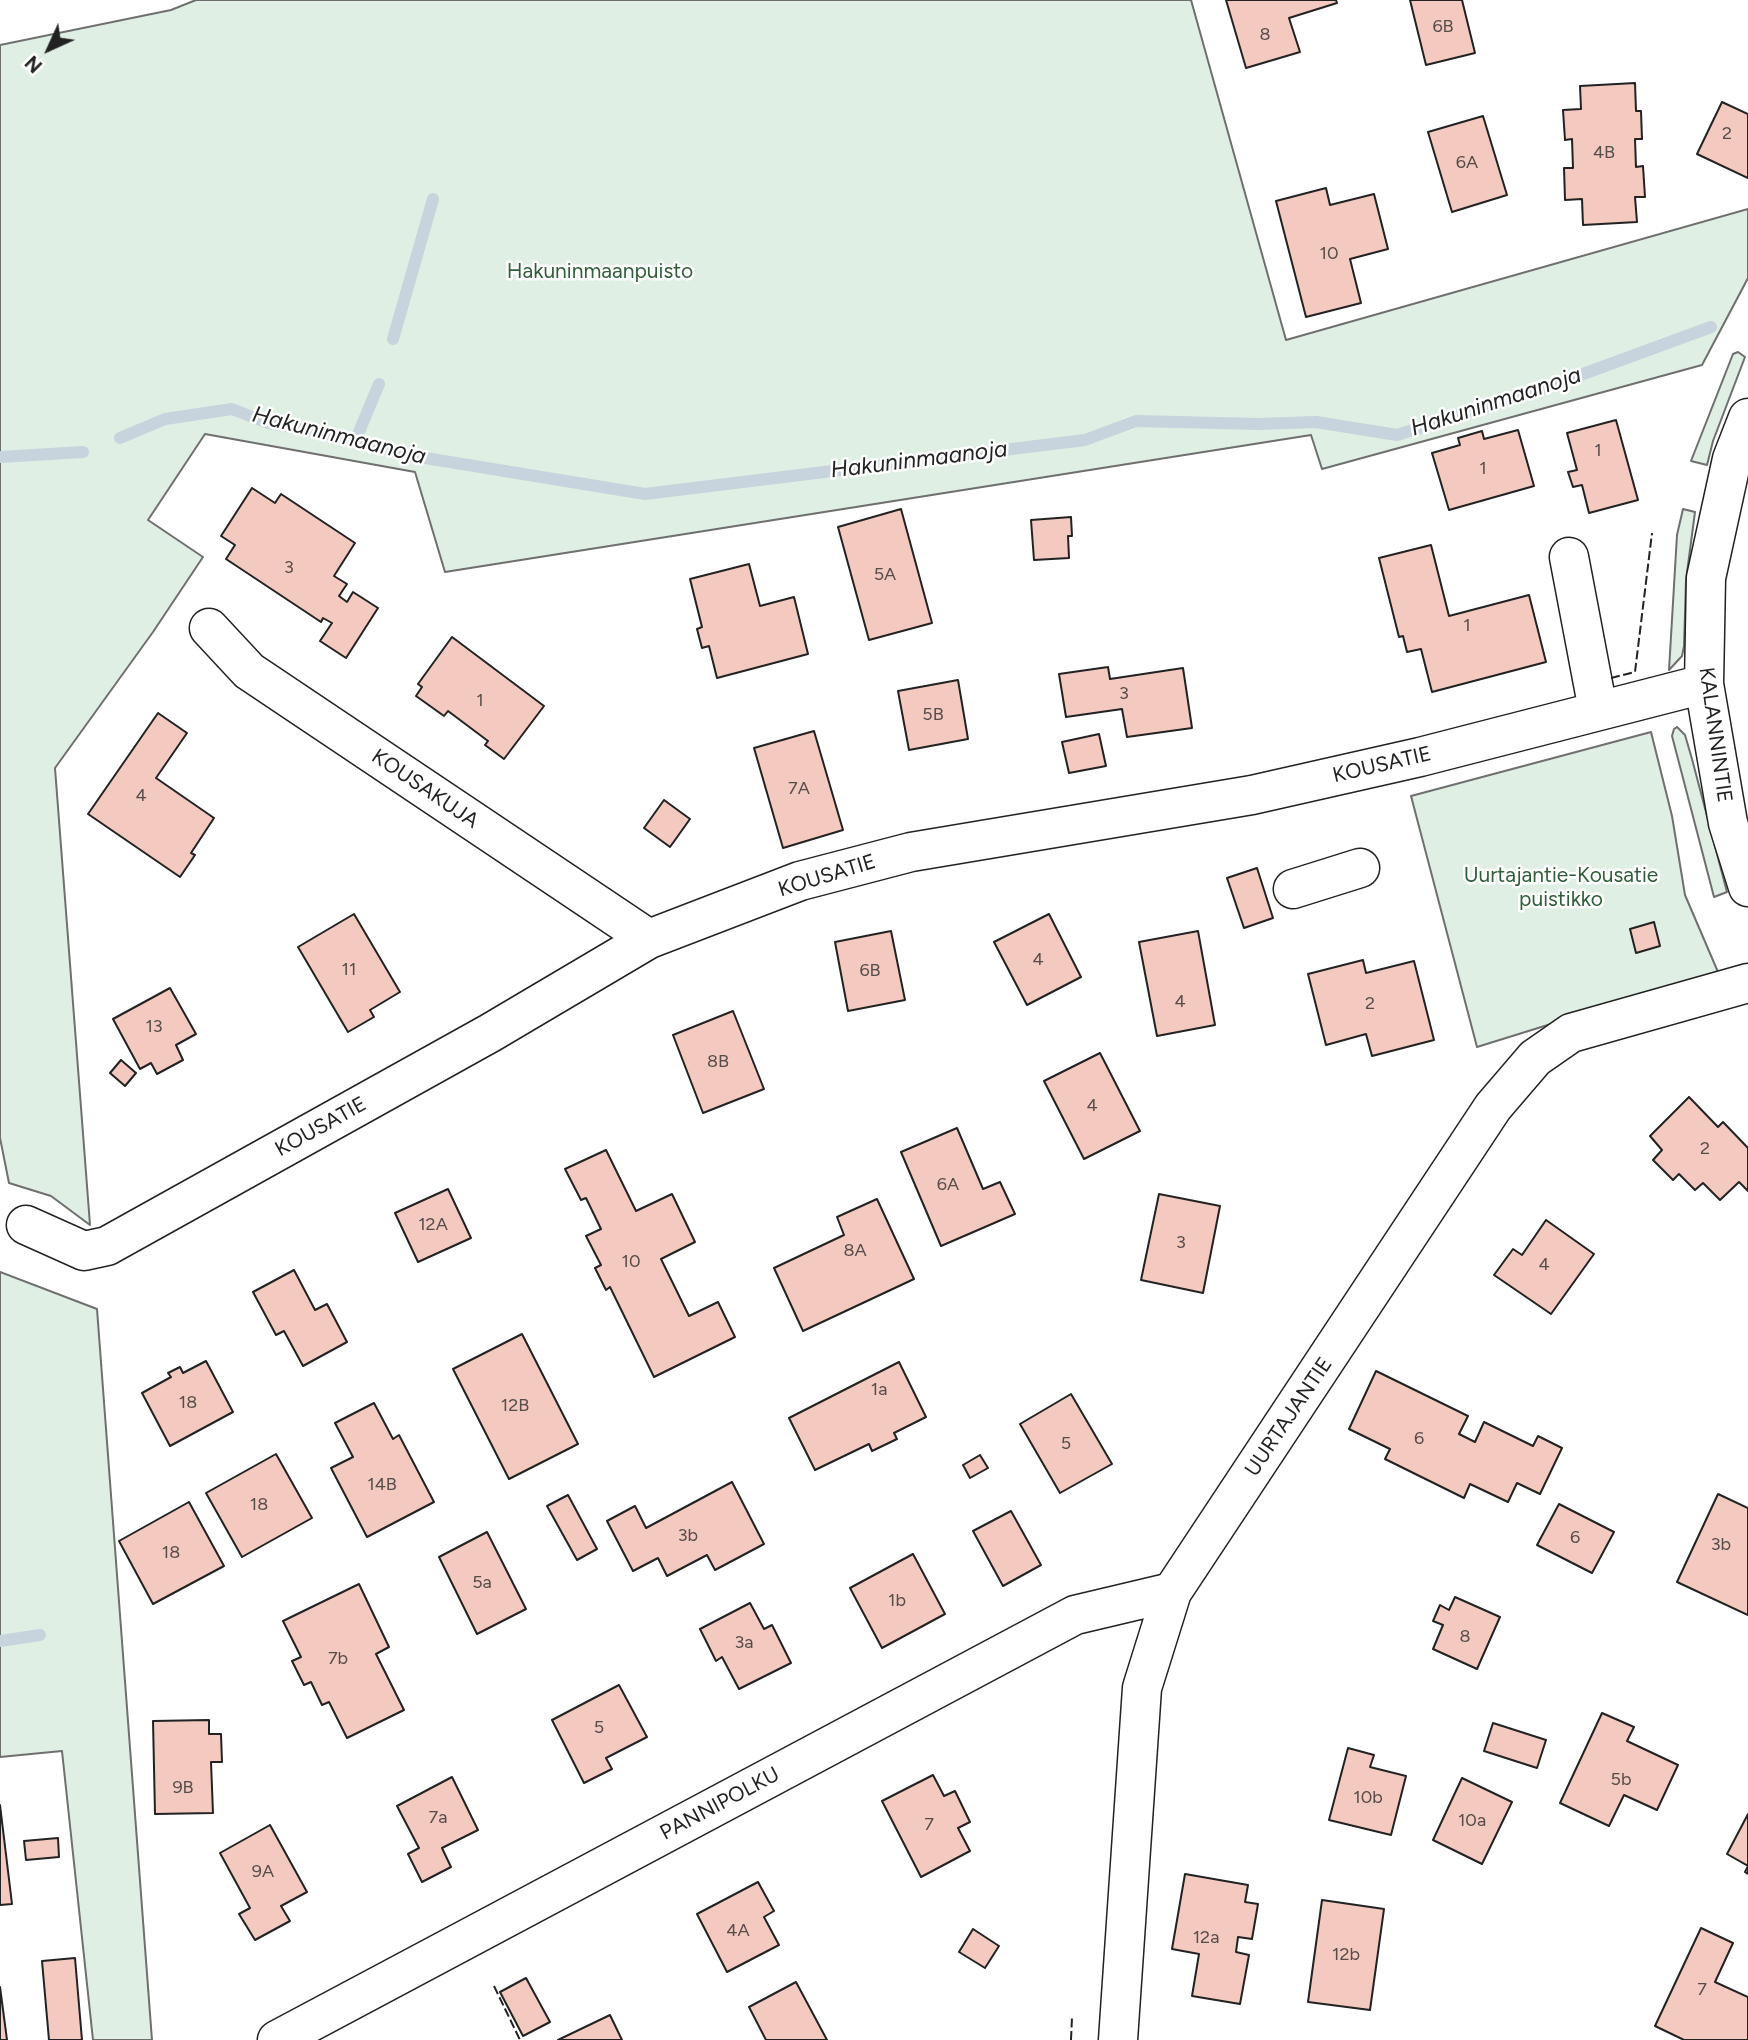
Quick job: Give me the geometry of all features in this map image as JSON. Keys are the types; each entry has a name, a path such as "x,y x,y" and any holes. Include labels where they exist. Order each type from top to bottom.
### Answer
{"street":[{"name":"KALANNINTIE","path":"1748,418 1731,459 1706,578 1704,684 1728,823 1748,887"},
{"path":"1569,557 1598,710"},
{"name":"KOUSAKUJA","path":"209,628 249,671 649,939"},
{"name":"KOUSATIE","path":"26,1225 84,1251 107,1246 490,1033 649,939 800,881 911,852 1252,795 1420,757 1704,684"},
{"path":"1293,889 1360,868"},
{"name":"UURTAJANTIE","path":"1118,2040 1142,1688 1172,1592 1493,1107 1535,1058 1571,1033 1748,984"},
{"name":"PANNIPOLKU","path":"277,2040 1075,1615 1172,1592"}],"green space":[{"name":"Hakuninmaanpuisto","path":"196,0 1191,0 1286,340 1748,209 1748,278 1702,365 1322,469 1311,435 445,572 415,472 205,434 148,520 203,557 153,632 55,768 90,1225 51,1196 9,1183 0,1138 0,45 171,10"},
{"path":"1738,352 1745,357 1713,441 1707,465 1691,461 1733,354"},
{"path":"1683,509 1695,512 1686,580 1684,646 1682,656 1669,670 1677,535"},
{"path":"1677,727 1685,735 1727,892 1714,897 1672,736"},
{"name":"Uurtajantie-Kousatie puistikko","path":"1651,732 1672,816 1685,895 1718,972 1477,1047 1411,796"},
{"path":"0,1272 97,1309 152,2040 93,2040 62,1751 0,1757"}],"building":[{"path":"1226,0 1336,0 1337,3 1289,18 1300,52 1246,68"},
{"path":"1410,0 1462,0 1475,53 1426,65"},
{"path":"1635,83 1636,111 1641,111 1642,139 1635,139 1636,167 1643,166 1645,197 1635,197 1637,222 1583,225 1582,199 1565,200 1564,168 1573,168 1572,139 1565,140 1563,110 1581,109 1580,86"},
{"path":"1722,102 1748,114 1748,178 1697,154"},
{"path":"1483,116 1507,195 1452,212 1428,132"},
{"path":"1326,188 1330,205 1374,194 1388,249 1350,259 1361,303 1306,317 1276,201"},
{"path":"1616,420 1638,500 1589,513 1582,485 1573,487 1568,472 1577,470 1567,433"},
{"path":"1518,430 1534,486 1449,510 1432,453 1460,445 1458,438 1482,431 1484,439"},
{"path":"252,488 275,503 281,494 355,543 334,576 347,584 339,596 347,602 353,592 378,608 346,658 320,641 332,623 323,618 321,622 226,559 235,545 221,536"},
{"path":"901,509 932,623 869,640 838,527"},
{"path":"1071,517 1069,558 1034,560 1031,520"},
{"path":"1431,545 1449,616 1529,595 1546,662 1432,692 1421,649 1407,652 1403,636 1399,637 1379,558"},
{"path":"749,564 760,606 794,597 808,654 717,678 709,646 702,648 697,629 702,627 690,579"},
{"path":"452,637 544,706 504,759 485,745 488,741 448,711 444,716 416,696 422,687 418,684"},
{"path":"1108,667 1110,679 1183,668 1192,728 1127,737 1122,709 1066,717 1059,674"},
{"path":"958,680 968,739 909,750 898,691"},
{"path":"158,713 187,733 156,778 214,818 191,853 195,855 180,877 88,814"},
{"path":"814,731 843,830 783,848 754,748"},
{"path":"1099,734 1106,766 1069,773 1062,742"},
{"path":"664,800 690,819 670,847 644,828"},
{"path":"1257,868 1273,918 1244,928 1227,878"},
{"path":"354,914 400,992 370,1010 374,1017 348,1032 298,947"},
{"path":"1049,914 1081,977 1027,1005 994,942"},
{"path":"1654,922 1660,946 1636,953 1630,929"},
{"path":"891,931 905,1000 848,1011 835,942"},
{"path":"1198,931 1215,1025 1157,1036 1139,942"},
{"path":"1363,960 1366,973 1414,961 1434,1040 1372,1056 1366,1034 1326,1045 1308,974"},
{"path":"170,988 196,1034 176,1045 183,1060 157,1074 151,1063 140,1069 113,1019"},
{"path":"733,1011 764,1089 703,1113 673,1035"},
{"path":"1100,1053 1140,1131 1084,1159 1044,1081"},
{"path":"121,1060 136,1073 125,1086 110,1073"},
{"path":"1689,1097 1718,1127 1723,1122 1748,1148 1748,1191 1739,1182 1720,1200 1703,1183 1695,1190 1679,1174 1673,1180 1653,1160 1662,1150 1650,1136"},
{"path":"957,1128 983,1189 1000,1182 1015,1214 941,1246 901,1152"},
{"path":"606,1150 636,1211 672,1194 695,1242 661,1259 689,1316 718,1302 735,1337 654,1377 610,1287 606,1290 595,1268 601,1265 586,1236 601,1229 586,1198 581,1200 565,1169"},
{"path":"448,1189 471,1238 418,1262 395,1213"},
{"path":"1159,1194 1220,1206 1203,1293 1141,1280"},
{"path":"877,1199 914,1279 803,1331 774,1268 844,1235 837,1217"},
{"path":"1546,1220 1594,1254 1551,1314 1494,1275 1513,1249 1522,1255"},
{"path":"294,1270 315,1310 327,1304 347,1342 303,1366 284,1331 276,1335 253,1292"},
{"path":"522,1334 578,1444 509,1479 453,1369"},
{"path":"206,1361 233,1412 170,1446 142,1393 171,1377 168,1373 180,1367 183,1373"},
{"path":"899,1362 926,1417 894,1433 897,1439 872,1451 869,1444 815,1470 789,1418"},
{"path":"1376,1371 1468,1416 1459,1434 1475,1442 1484,1422 1533,1446 1538,1436 1562,1448 1540,1494 1517,1483 1508,1502 1470,1484 1464,1498 1385,1459 1390,1449 1349,1429"},
{"path":"1071,1394 1112,1464 1060,1493 1020,1424"},
{"path":"374,1403 393,1439 399,1435 434,1502 367,1537 331,1468 353,1457 335,1423"},
{"path":"276,1454 312,1518 242,1557 206,1493"},
{"path":"980,1455 988,1468 970,1478 963,1465"},
{"path":"732,1482 764,1544 715,1570 707,1555 667,1576 658,1558 633,1571 607,1521 635,1506 646,1528"},
{"path":"1718,1494 1748,1508 1748,1615 1677,1582"},
{"path":"568,1495 597,1549 577,1560 547,1506"},
{"path":"189,1502 224,1566 153,1604 119,1541"},
{"path":"1559,1504 1614,1532 1592,1573 1537,1545"},
{"path":"1011,1511 1041,1565 1003,1586 973,1531"},
{"path":"487,1532 526,1609 477,1634 439,1557"},
{"path":"913,1554 945,1614 882,1648 850,1588"},
{"path":"359,1584 389,1647 376,1654 404,1710 347,1738 329,1702 322,1705 311,1682 304,1685 292,1661 301,1657 283,1621"},
{"path":"1455,1597 1500,1617 1477,1669 1433,1649 1443,1625 1433,1621 1440,1605 1449,1610"},
{"path":"750,1603 764,1629 772,1625 791,1663 739,1689 722,1657 716,1661 700,1629"},
{"path":"619,1685 647,1737 606,1758 612,1769 584,1783 552,1720"},
{"path":"1602,1713 1634,1727 1627,1741 1678,1765 1657,1810 1624,1795 1609,1826 1560,1803"},
{"path":"209,1720 209,1734 221,1734 222,1762 211,1762 213,1813 155,1814 153,1721"},
{"path":"1493,1723 1546,1740 1537,1768 1484,1751"},
{"path":"1348,1748 1374,1755 1370,1767 1406,1776 1391,1835 1329,1820"},
{"path":"933,1775 944,1796 955,1791 970,1822 958,1828 970,1851 921,1877 882,1801"},
{"path":"452,1777 478,1830 442,1848 451,1867 422,1882 408,1854 419,1848 397,1806"},
{"path":"1462,1778 1512,1802 1482,1864 1433,1840"},
{"path":"0,1805 12,1904 0,1905"},
{"path":"1748,1814 1748,1866 1727,1854"},
{"path":"270,1825 307,1892 281,1906 290,1921 255,1940 239,1914 250,1908 220,1853"},
{"path":"58,1838 59,1857 26,1860 24,1841"},
{"path":"1185,1874 1248,1885 1245,1902 1258,1904 1252,1939 1238,1937 1236,1952 1249,1955 1240,2004 1192,1996 1199,1954 1172,1949"},
{"path":"758,1882 774,1911 764,1917 779,1945 727,1972 697,1914"},
{"path":"1322,1900 1384,1909 1370,2010 1308,2002"},
{"path":"1701,1928 1733,1943 1715,1982 1748,1997 1748,2040 1684,2040 1655,2026"},
{"path":"973,1929 999,1946 985,1968 959,1952"},
{"path":"75,1958 82,2040 49,2040 42,1961"},
{"path":"526,1978 550,2022 523,2036 500,1992"},
{"path":"796,1982 827,2040 766,2040 749,2007"},
{"path":"0,1987 7,2040 0,2040"},
{"path":"610,2015 622,2040 558,2040"}],"waterway":[{"path":"393,339 433,199"},
{"name":"Hakuninmaanoja","path":"120,438 165,419 232,409 268,423 356,439 407,455 645,494 1085,440 1136,421 1259,424 1316,422 1397,435 1545,388 1711,327"},
{"path":"356,439 379,384"},
{"name":"Hakuninmaanoja","path":"0,457 83,452"},
{"path":"0,1641 40,1635"}],"fence":[{"path":"1611,678 1635,672 1652,533"},
{"path":"494,1986 520,2040"},
{"path":"1071,2040 1072,2017"}]}
